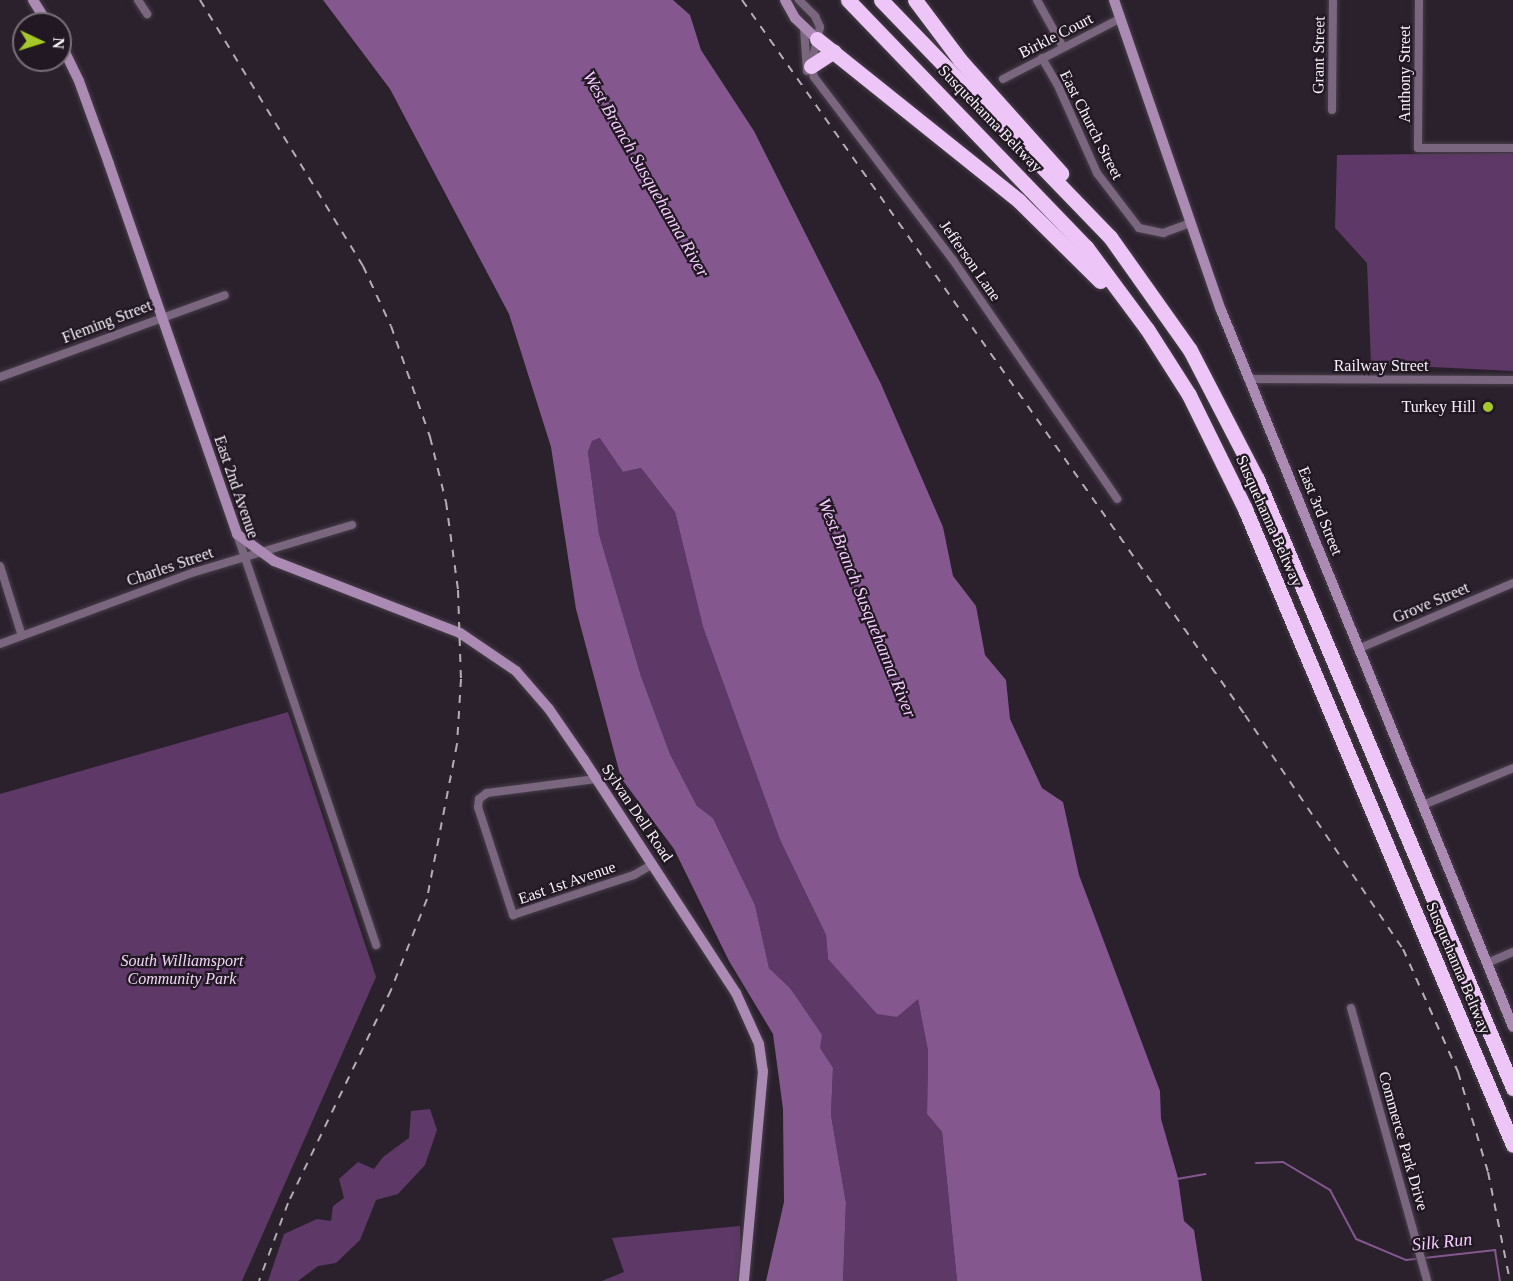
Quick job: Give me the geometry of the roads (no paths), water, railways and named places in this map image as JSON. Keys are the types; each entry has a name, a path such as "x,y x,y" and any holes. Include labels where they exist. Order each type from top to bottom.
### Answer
{"highway":[{"name":"Susquehanna Beltway","path":"848,0 1086,247 1147,329 1204,423 1245,508 1512,1143"},
{"name":"Susquehanna Beltway","path":"881,0 1110,237 1190,350 1257,479 1513,1088"},
{"path":"915,0 960,60 1086,203 1110,237"},
{"path":"817,39 1019,201 1068,245 1122,308 1204,423"},
{"path":"812,71 834,51"}],"street":[{"path":"138,0 147,14"},
{"path":"785,0 804,28 817,39"},
{"path":"799,0 818,21 812,71"},
{"name":"East Church Street","path":"1037,0 1063,47"},
{"name":"East 3rd Street","path":"1114,0 1191,223 1249,379 1513,1027"},
{"name":"Grant Street","path":"1332,110 1333,0"},
{"name":"Anthony Street","path":"1419,0 1418,148 1513,148"},
{"name":"Birkle Court","path":"1002,79 1121,18"},
{"name":"Jefferson Lane","path":"804,28 805,65 812,71 953,260 1117,499"},
{"name":"East Church Street","path":"1041,58 1059,88 1097,173 1141,230 1163,233 1191,223"},
{"name":"East 2nd Avenue","path":"72,67 79,81 237,534 376,945"},
{"name":"Fleming Street","path":"0,376 161,316 225,295"},
{"name":"Railway Street","path":"1249,379 1513,380"},
{"name":"Charles Street","path":"0,644 244,557 261,554 352,525"},
{"name":"Sylvan Dell Road","path":"237,534 261,554 453,630 501,658 531,686 596,779 718,962 750,1022 762,1054 762,1091 744,1281"},
{"path":"0,566 22,636"},
{"name":"Grove Street","path":"1360,648 1513,583"},
{"path":"1423,805 1513,768"},
{"name":"East 1st Avenue","path":"596,779 487,793 479,799 478,807 513,915 634,875 653,864"},
{"path":"1487,963 1513,952"},
{"name":"Commerce Park Drive","path":"1351,1008 1420,1252 1426,1281"}],"water":[{"name":"West Branch Susquehanna River","path":"323,0 673,0 690,15 701,50 754,131 881,384 943,527 953,576 976,606 985,655 1006,680 1010,719 1042,788 1063,802 1079,875 1160,1091 1161,1119 1178,1178 1184,1221 1194,1230 1202,1281 957,1281 942,1132 927,1114 928,1051 918,999 897,1017 877,1014 828,959 826,935 780,840 703,627 675,512 641,468 623,472 600,438 592,441 588,452 599,534 641,676 670,754 697,806 713,818 755,905 769,968 790,988 822,1035 820,1048 833,1068 831,1115 846,1203 843,1281 766,1281 784,1202 783,1109 773,1034 729,961 674,849 621,778 576,609 551,447 509,314 390,89"}],"waterway":[{"name":"Silk Run","path":"1256,1163 1283,1162 1330,1190 1356,1239 1406,1260 1495,1250 1500,1281"},
{"name":"Silk Run","path":"1177,1179 1206,1174"}],"railway":[{"path":"200,0 363,266 391,326 430,437 446,502 458,590 461,679 457,744 427,899 391,990 288,1203 259,1281"},
{"path":"742,0 1245,715 1403,949 1458,1072 1488,1172 1510,1281"}],"place":[{"name":"Turkey Hill","path":"1488,407"}],"park label":[{"name":"South Williamsport Community Park","path":"182,970"}]}
